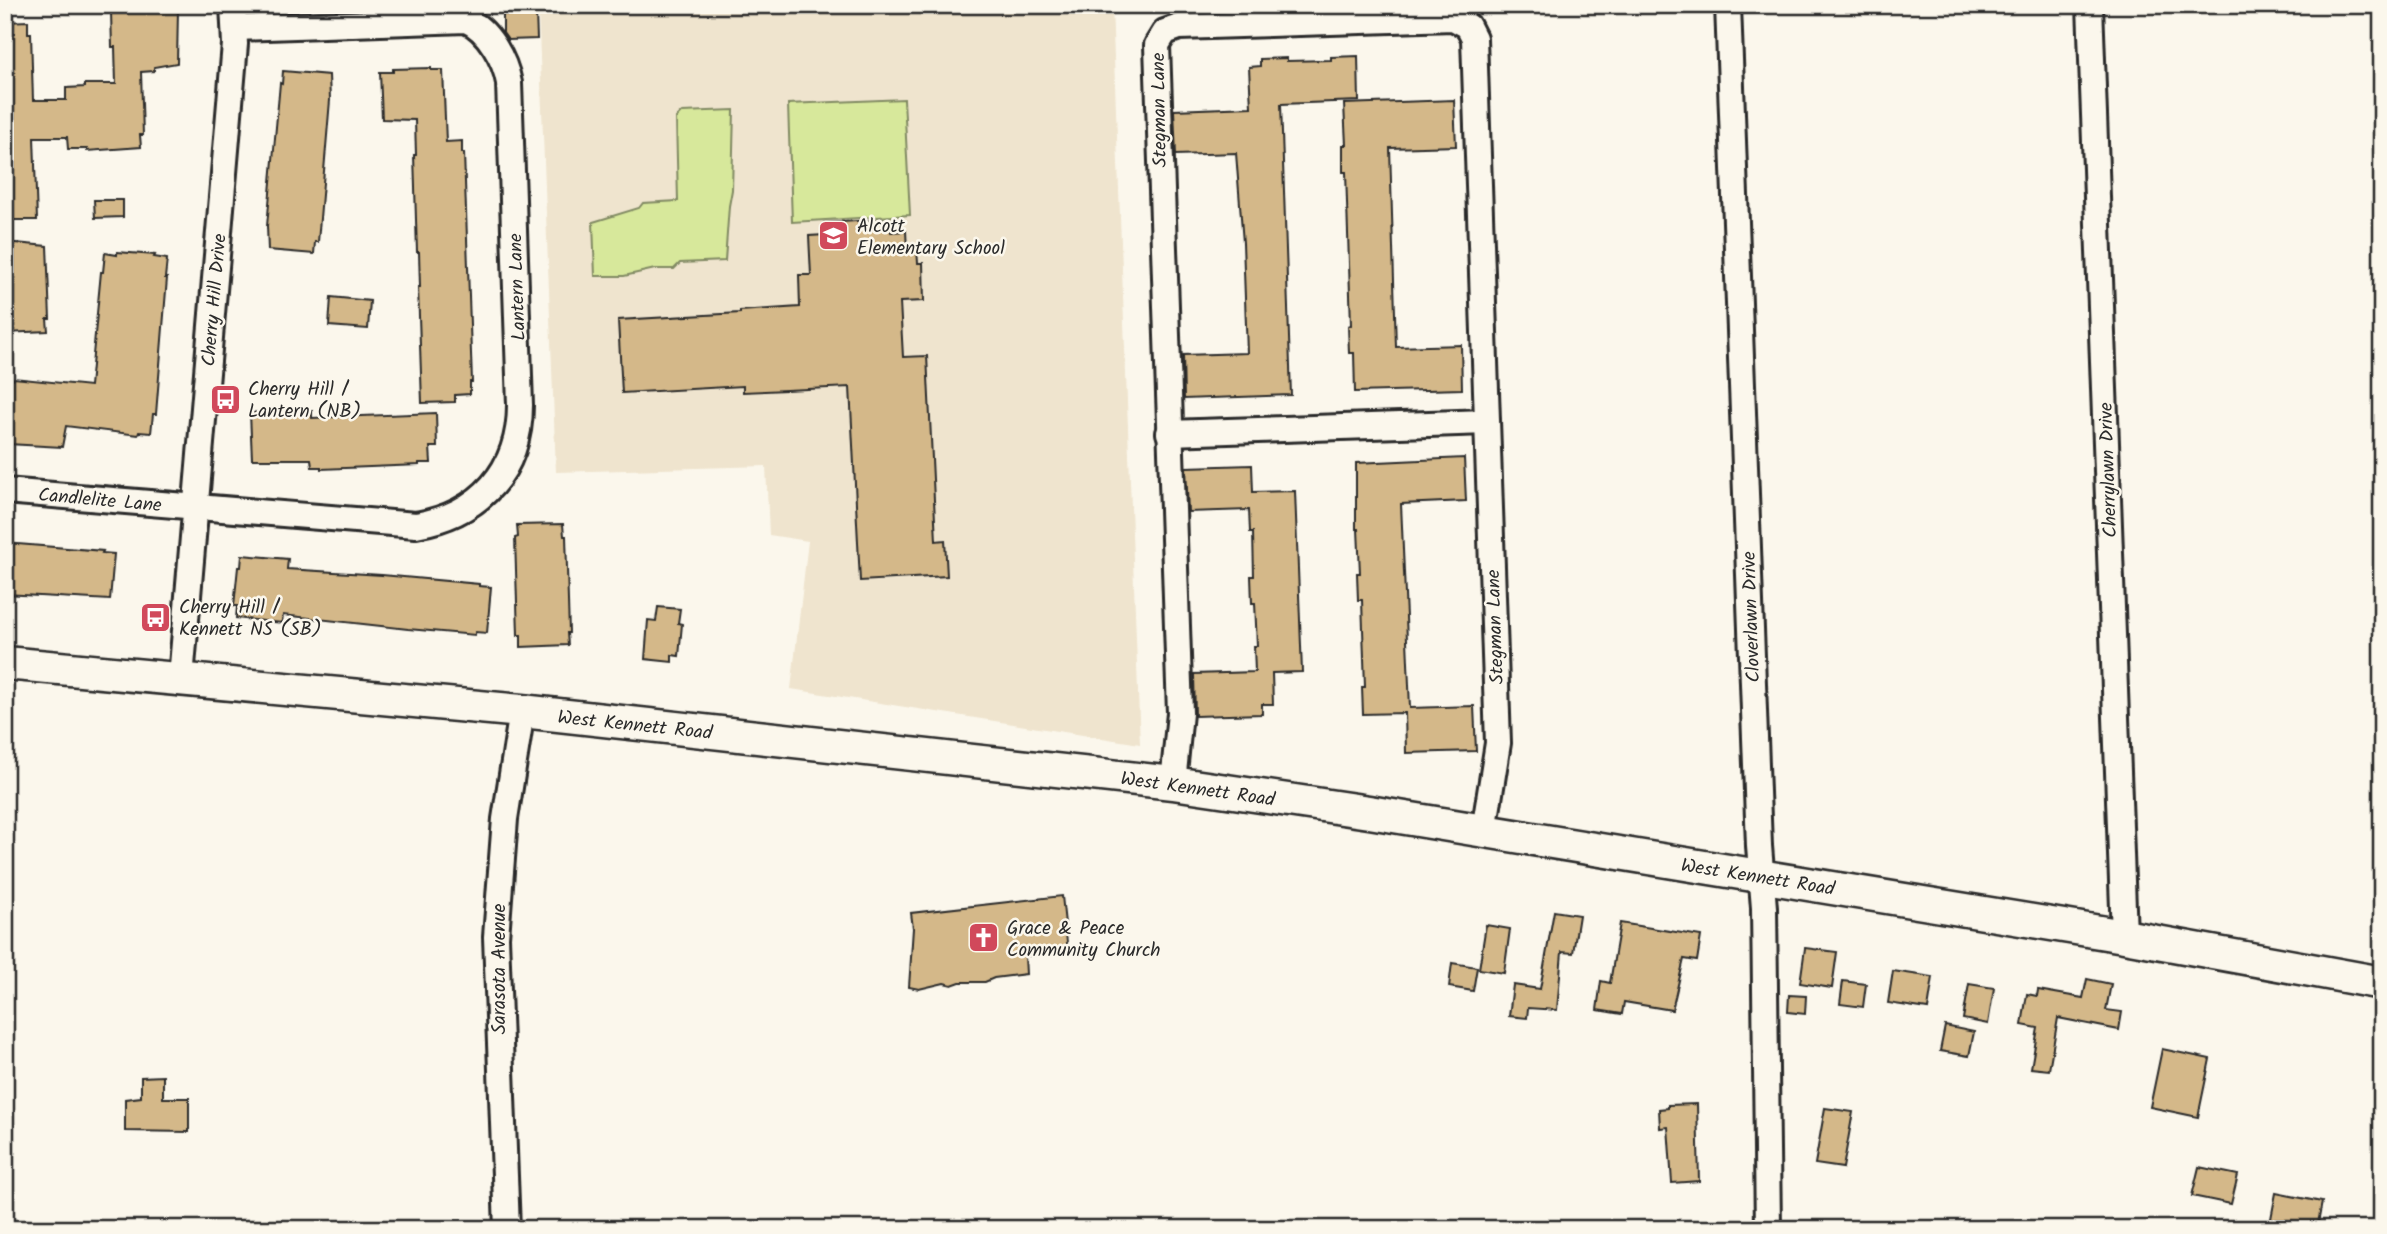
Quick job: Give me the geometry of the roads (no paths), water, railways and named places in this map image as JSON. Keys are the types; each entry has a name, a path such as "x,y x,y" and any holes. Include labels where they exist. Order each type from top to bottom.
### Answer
{"street":[{"name":"Cloverlawn Drive","path":"1728,5 1764,908 1768,1229"},
{"name":"Cherrylawn Drive","path":"2090,5 2123,936"},
{"name":"Lantern Lane","path":"196,506 402,526 430,523 467,508 491,487 511,457 520,425 509,83 500,57 478,27 466,20 234,17"},
{"name":"Cherry Hill Drive","path":"181,678 234,17"},
{"name":"Stegman Lane","path":"1173,783 1180,713 1156,49 1162,35 1170,30 1206,26 1453,18 1462,21 1471,30 1474,38 1498,743 1484,831"},
{"path":"1170,433 1487,422"},
{"name":"Candlelite Lane","path":"5,491 196,506"},
{"name":"West Kennett Road","path":"5,663 522,711 1173,783 2123,936 2382,984"},
{"name":"Sarasota Avenue","path":"507,1229 496,937 502,843 522,711"}],"place":[{"name":"Alcott Elementary School","path":"834,236"},
{"name":"Cherry Hill / Lantern (NB)","path":"225,399"},
{"name":"Cherry Hill / Kennett NS (SB)","path":"156,617"},
{"name":"Grace & Peace Community Church","path":"984,938"}]}
